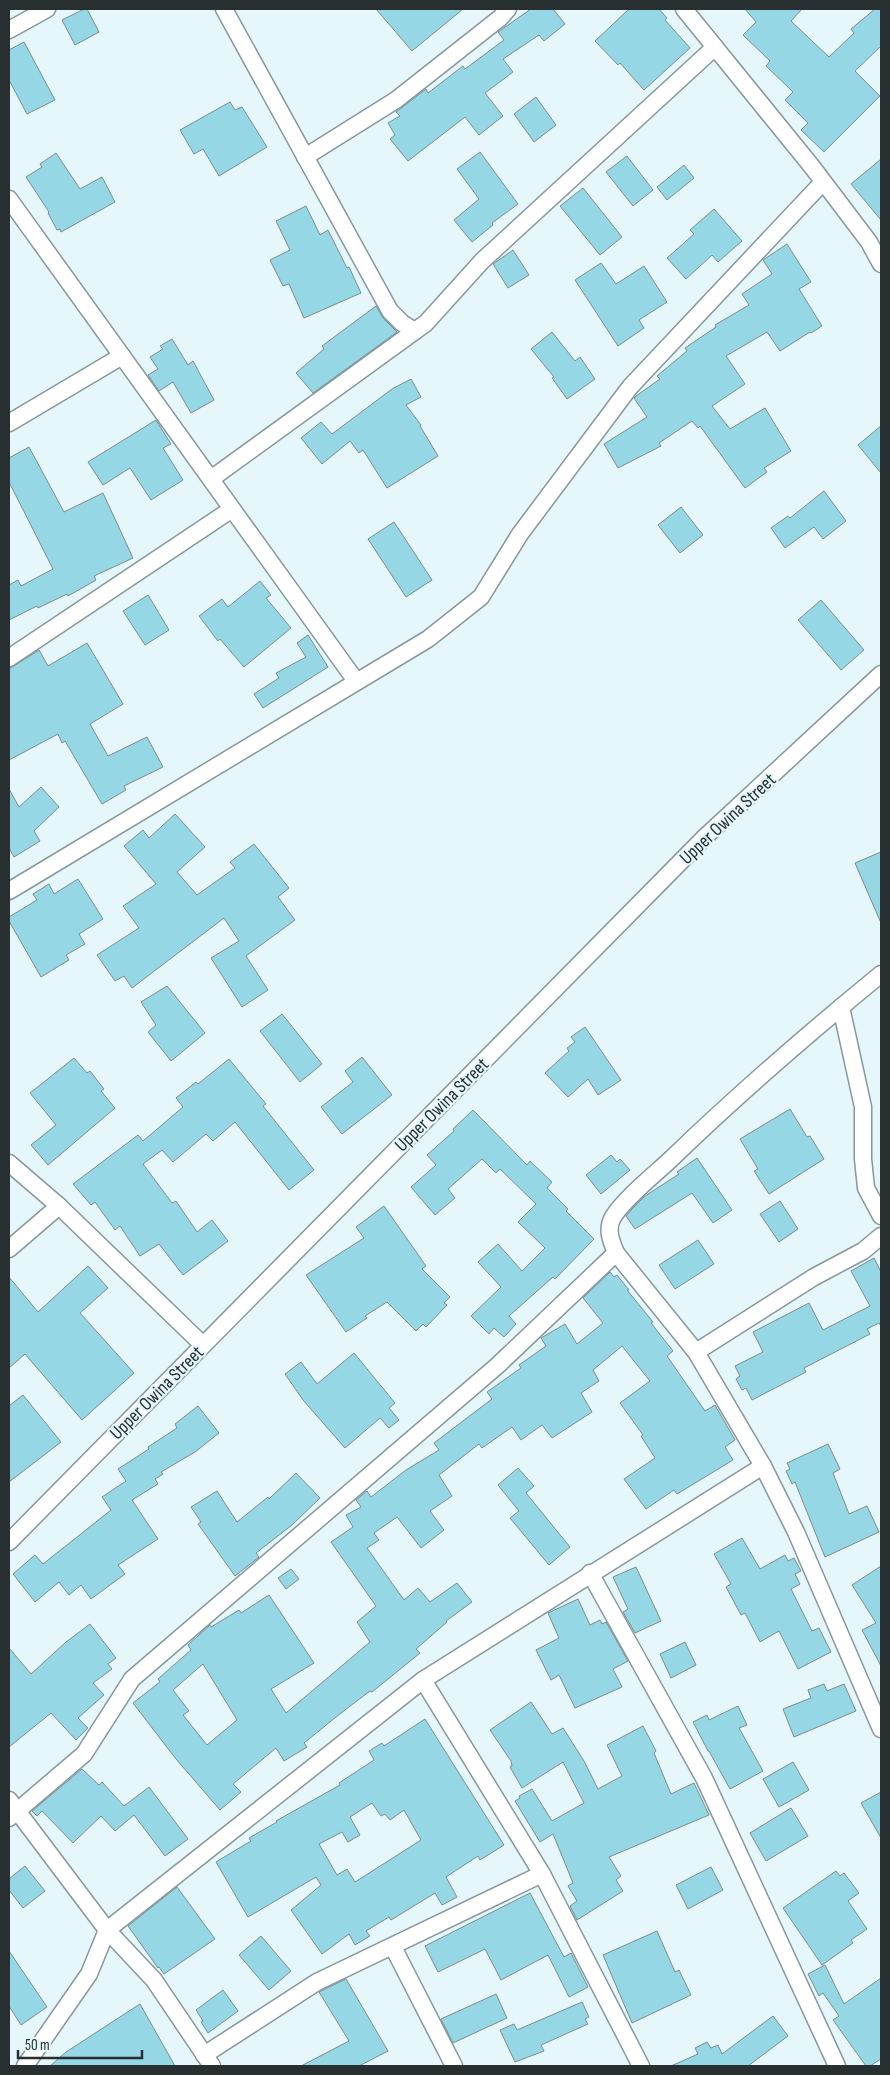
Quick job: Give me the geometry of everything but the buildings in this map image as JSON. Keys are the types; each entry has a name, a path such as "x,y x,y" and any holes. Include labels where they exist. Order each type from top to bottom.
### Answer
{"street":[{"path":"9,30 47,9"},
{"path":"224,9 390,311 402,323 415,331"},
{"path":"305,157 396,100 500,18 508,9"},
{"path":"684,9 823,182 869,242 881,264"},
{"path":"211,479 426,323 482,262 715,46"},
{"path":"9,890 428,639 481,597 520,534 630,387 823,182"},
{"path":"9,199 356,681"},
{"path":"9,423 122,356"},
{"path":"9,658 232,509"},
{"name":"Upper Owina Street","path":"9,1542 705,837 881,674"},
{"path":"881,974 700,1132 626,1202 612,1218 608,1236 616,1253 696,1352 763,1466 796,1532 881,1728"},
{"path":"841,1007 862,1106 863,1159 866,1188 881,1216"},
{"path":"9,1163 59,1206 203,1345"},
{"path":"9,1249 59,1206"},
{"path":"696,1352 814,1277 864,1251 881,1236"},
{"path":"542,1874 317,1982 208,2061 154,1980 107,1930 11,1810 84,1754 132,1679 497,1366 616,1253"},
{"path":"25,2066 89,1974 107,1930 422,1680 763,1466"},
{"path":"590,1573 704,1778 837,2066"},
{"path":"422,1680 542,1874 641,2066"},
{"path":"393,1947 454,2066"}]}
